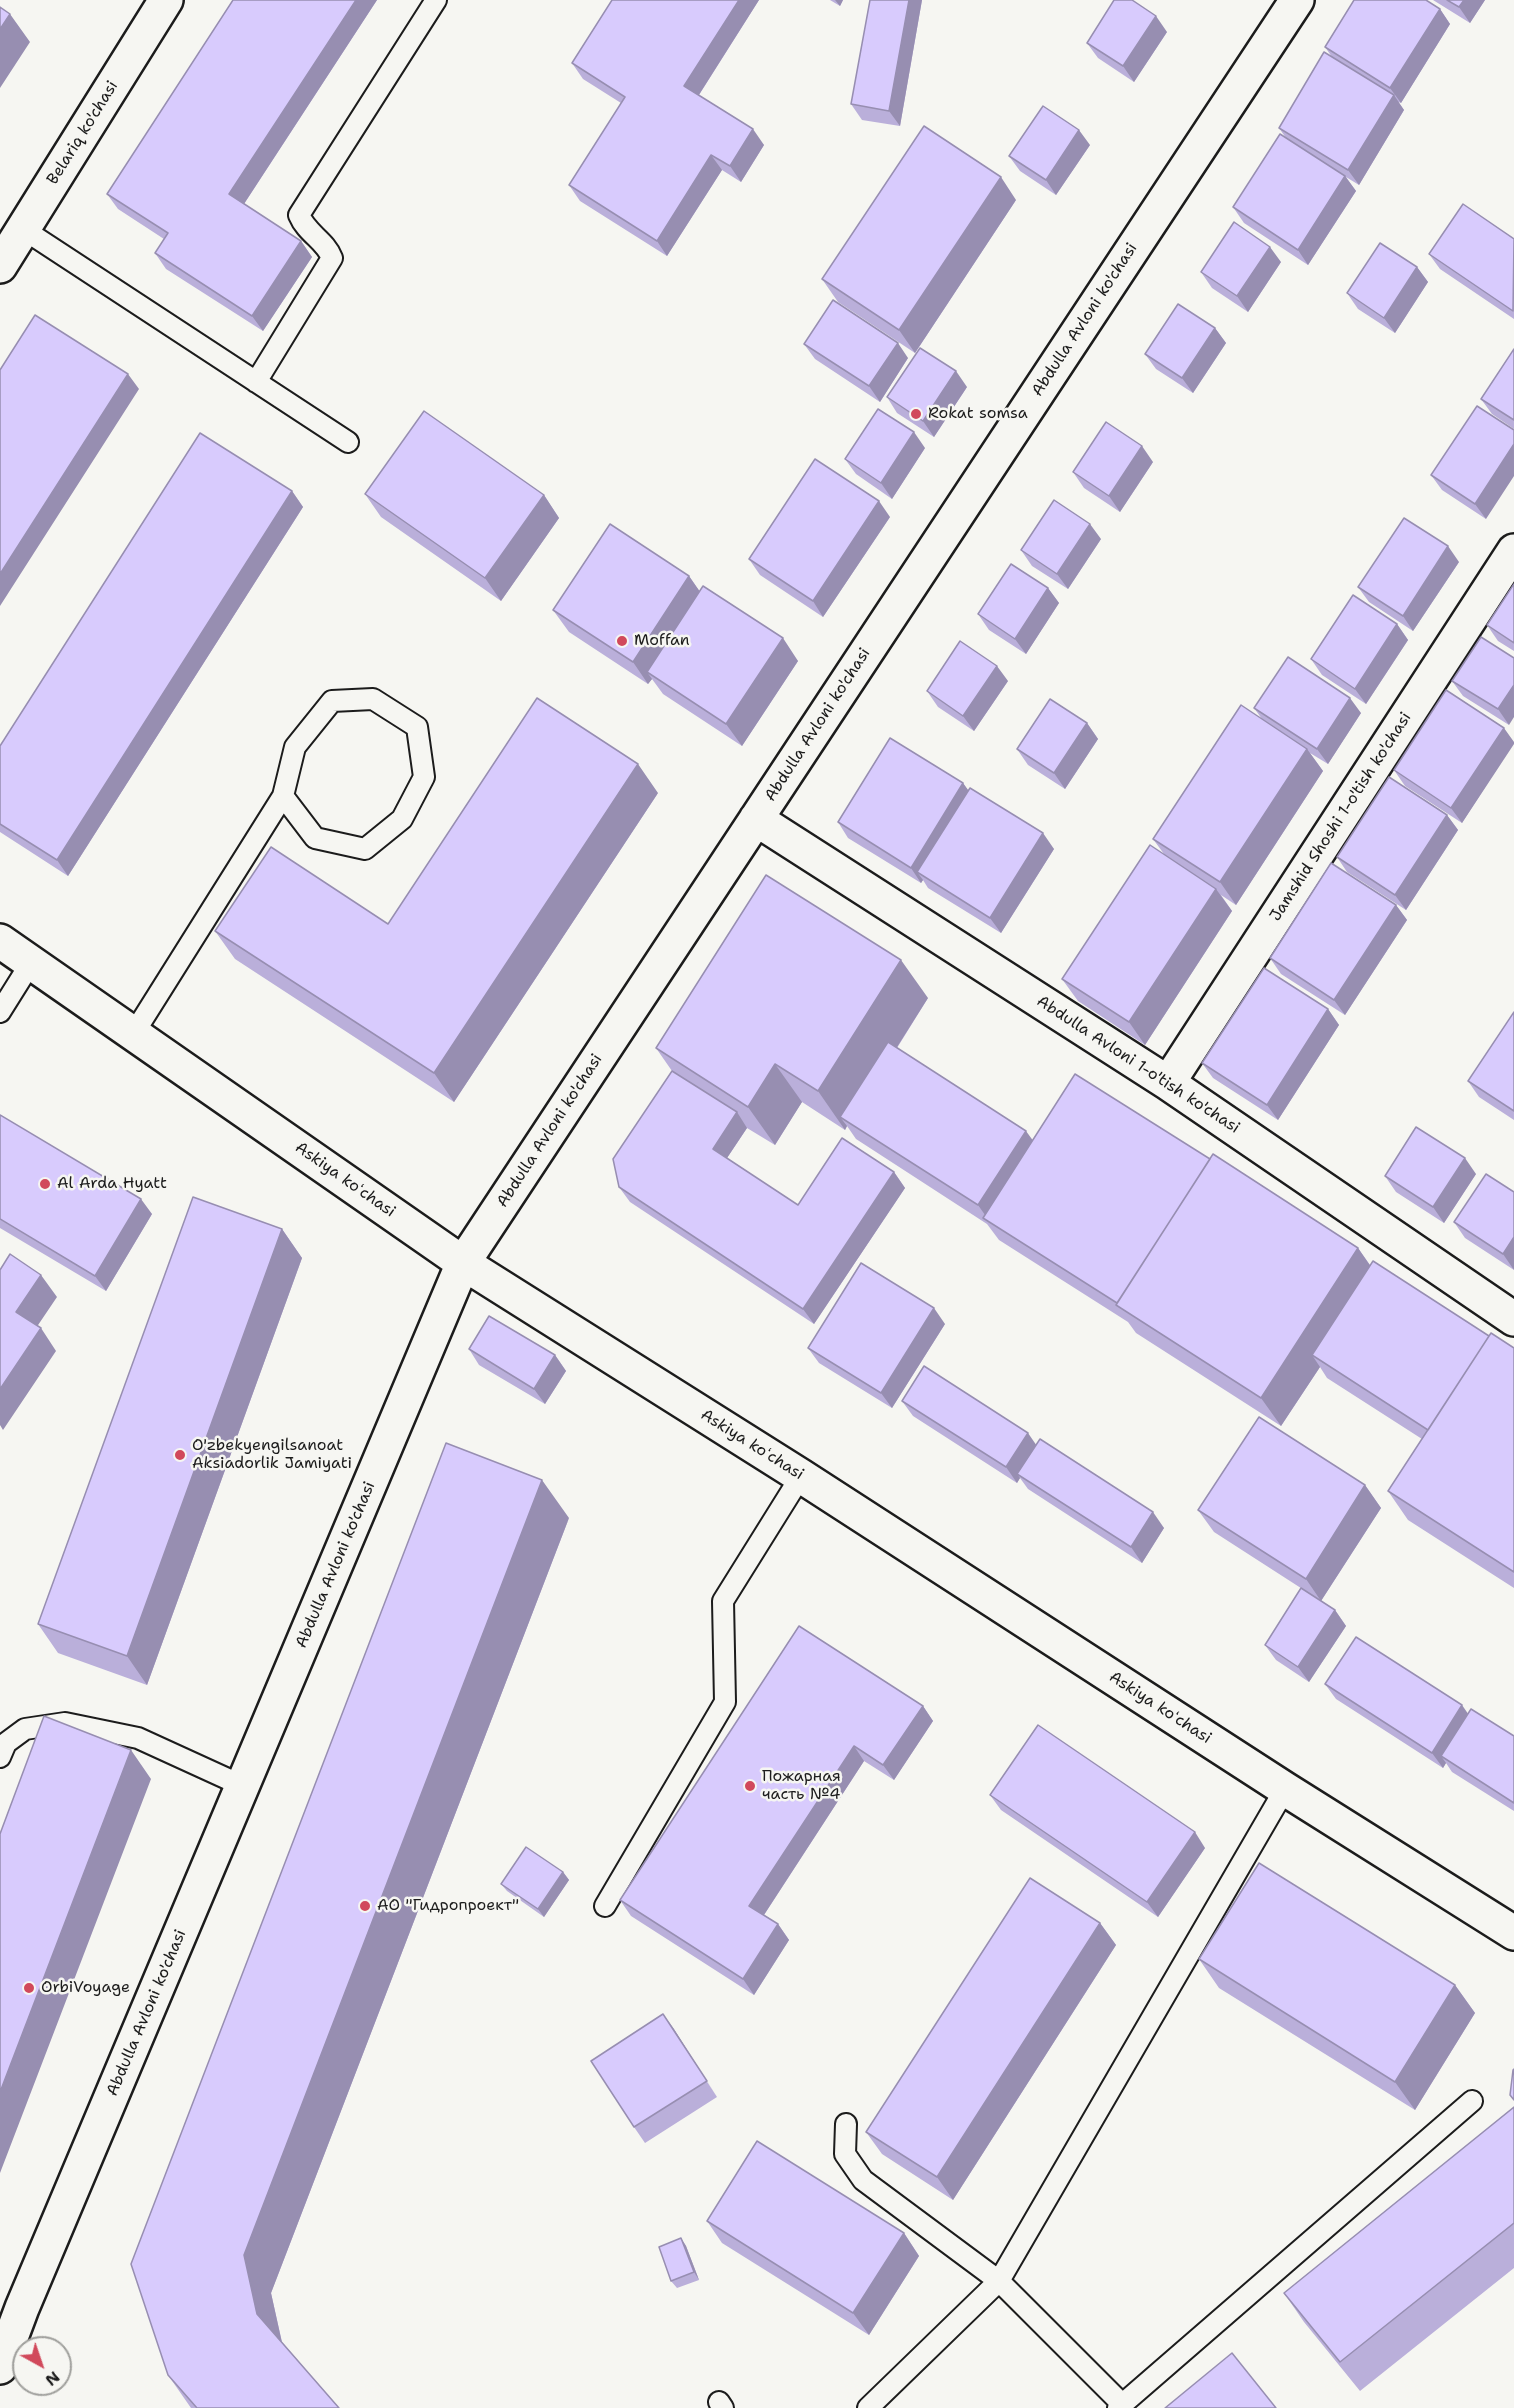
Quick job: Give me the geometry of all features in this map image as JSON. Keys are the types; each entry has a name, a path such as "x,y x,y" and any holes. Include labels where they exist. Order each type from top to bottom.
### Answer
{"street":[{"name":"Belariq ko'chasi","path":"0,266 166,0"},
{"name":"Abdulla Avloni ko'chasi","path":"0,2367 22,2308 463,1263 1296,0"},
{"name":"Jamshid Shoshi 1-o'tish ko'chasi","path":"1168,1083 1514,551"},
{"name":"Abdulla Avloni 1-o'tish ko'chasi","path":"756,819 1168,1083 1514,1319"},
{"name":"Askiya koʻchasi","path":"0,941 32,961 463,1263 801,1476 1285,1789 1514,1933"}],"lane":[{"path":"256,382 332,258 328,246 304,227 299,215 436,0"},
{"path":"23,229 348,442"},
{"path":"134,1033 283,796 295,747 332,701 373,699 417,727 424,777 402,819 365,849 315,838 283,796"},
{"path":"0,1012 32,961"},
{"path":"604,1906 725,1702 723,1601 801,1476"},
{"path":"0,1757 6,1743 25,1729 65,1723 138,1738 243,1786"},
{"path":"868,2408 999,2281 1285,1789"},
{"path":"846,2124 845,2154 863,2180 999,2281 1120,2406 1472,2101"}],"building":[{"path":"233,0 356,0 229,194 301,241 252,316 155,253 168,233 107,194"},
{"path":"612,0 739,0 684,86 753,129 730,166 711,155 657,241 569,185 625,97 572,63"},
{"path":"870,0 909,0 889,111 851,104"},
{"path":"1114,0 1132,0 1156,16 1123,66 1087,43"},
{"path":"1354,0 1426,0 1440,9 1390,88 1325,47"},
{"path":"1447,0 1464,0 1459,7"},
{"path":"0,7 10,14 0,29"},
{"path":"1324,52 1394,95 1348,170 1279,128"},
{"path":"1043,106 1079,130 1046,180 1009,156"},
{"path":"924,126 1001,177 899,330 822,279"},
{"path":"1280,134 1345,176 1298,250 1233,207"},
{"path":"1463,204 1514,239 1513,311 1429,254"},
{"path":"1234,222 1270,247 1237,296 1201,272"},
{"path":"1380,243 1417,267 1384,318 1347,293"},
{"path":"833,300 898,343 869,386 804,344"},
{"path":"1178,304 1215,328 1182,378 1145,354"},
{"path":"35,315 128,374 0,574 0,370"},
{"path":"920,348 956,371 923,421 887,397"},
{"path":"1514,349 1514,420 1481,399"},
{"path":"1477,406 1514,430 1514,444 1475,504 1431,475"},
{"path":"878,409 914,432 881,483 845,459"},
{"path":"424,411 544,495 485,578 365,494"},
{"path":"1106,422 1142,446 1109,496 1073,472"},
{"path":"200,433 292,491 57,860 0,824 0,746"},
{"path":"815,459 879,501 813,601 749,559"},
{"path":"1054,500 1090,524 1057,574 1021,550"},
{"path":"1404,518 1448,546 1403,616 1358,587"},
{"path":"610,524 689,576 633,662 553,610"},
{"path":"1011,564 1048,588 1015,639 978,614"},
{"path":"1514,584 1514,643 1487,625"},
{"path":"703,586 783,638 726,724 647,672"},
{"path":"1353,595 1397,624 1355,689 1311,659"},
{"path":"1481,637 1514,658 1514,685 1498,709 1452,681"},
{"path":"960,641 997,666 963,716 927,691"},
{"path":"1288,657 1350,698 1317,749 1254,708"},
{"path":"1446,690 1504,728 1451,808 1394,770"},
{"path":"537,698 638,764 434,1073 215,931 271,847 388,924"},
{"path":"1050,699 1087,723 1054,773 1017,749"},
{"path":"1241,705 1307,749 1220,882 1153,839"},
{"path":"890,738 963,783 911,868 838,822"},
{"path":"1389,777 1447,815 1395,895 1337,857"},
{"path":"970,788 1043,833 990,918 917,872"},
{"path":"1150,845 1216,889 1129,1022 1062,979"},
{"path":"1331,863 1396,905 1334,1000 1270,958"},
{"path":"766,875 901,960 818,1091 775,1064 748,1107 656,1048"},
{"path":"1264,968 1328,1009 1267,1105 1202,1063"},
{"path":"1514,1012 1514,1111 1468,1081"},
{"path":"888,1042 1026,1131 978,1205 840,1117"},
{"path":"672,1071 737,1112 713,1149 798,1205 842,1138 894,1172 803,1309 619,1187 613,1159"},
{"path":"1075,1074 1210,1159 1117,1303 983,1218"},
{"path":"0,1115 141,1199 95,1276 0,1219"},
{"path":"1416,1127 1465,1158 1433,1207 1385,1176"},
{"path":"1213,1154 1358,1248 1261,1398 1116,1305"},
{"path":"1486,1174 1514,1192 1514,1237 1503,1254 1454,1222"},
{"name":"O'zbekyengilsanoat Aksiadorlik Jamiyati","path":"193,1197 282,1229 127,1656 38,1624"},
{"path":"10,1254 41,1275 16,1312 41,1328 0,1389 0,1270"},
{"path":"1373,1261 1489,1336 1428,1430 1312,1355"},
{"path":"861,1263 934,1308 881,1393 808,1348"},
{"path":"489,1316 555,1355 534,1389 469,1349"},
{"path":"1491,1333 1514,1348 1514,1572 1388,1491"},
{"path":"924,1366 1028,1433 1006,1467 902,1401"},
{"path":"1259,1417 1365,1485 1306,1579 1198,1510"},
{"path":"1040,1439 1153,1512 1131,1547 1017,1474"},
{"name":"АО \"Гидропроект\"","path":"446,1443 542,1480 244,2255 257,2314 339,2408 197,2408 168,2375 131,2264"},
{"path":"1301,1588 1335,1610 1298,1667 1265,1645"},
{"path":"799,1626 923,1706 883,1765 854,1746 749,1906 778,1924 743,1979 620,1900"},
{"path":"1356,1637 1462,1705 1432,1753 1325,1684"},
{"path":"1471,1709 1514,1736 1514,1803 1441,1756"},
{"path":"44,1716 131,1750 0,2092 0,1834"},
{"path":"1038,1725 1195,1832 1147,1902 990,1795"},
{"path":"526,1847 563,1872 538,1909 501,1884"},
{"path":"1259,1863 1455,1985 1395,2082 1199,1959"},
{"path":"1030,1878 1100,1923 937,2177 866,2132"},
{"path":"663,2014 707,2081 634,2127 591,2061"},
{"path":"1514,2069 1514,2100 1510,2095"},
{"path":"1514,2107 1514,2223 1340,2362 1284,2293"},
{"path":"757,2141 904,2233 853,2313 707,2221"},
{"path":"681,2238 694,2272 671,2281 659,2247"},
{"path":"1232,2353 1276,2408 1165,2408"}],"place":[{"name":"Rokat somsa","path":"916,414"},
{"name":"Moffan","path":"622,641"},
{"name":"Al Arda Hyatt","path":"45,1184"},
{"name":"O'zbekyengilsanoat Aksiadorlik Jamiyati","path":"180,1455"},
{"name":"Пожарная часть №4","path":"750,1786"},
{"name":"АО \"Гидропроект\"","path":"365,1906"},
{"name":"OrbiVoyage","path":"29,1988"}]}
